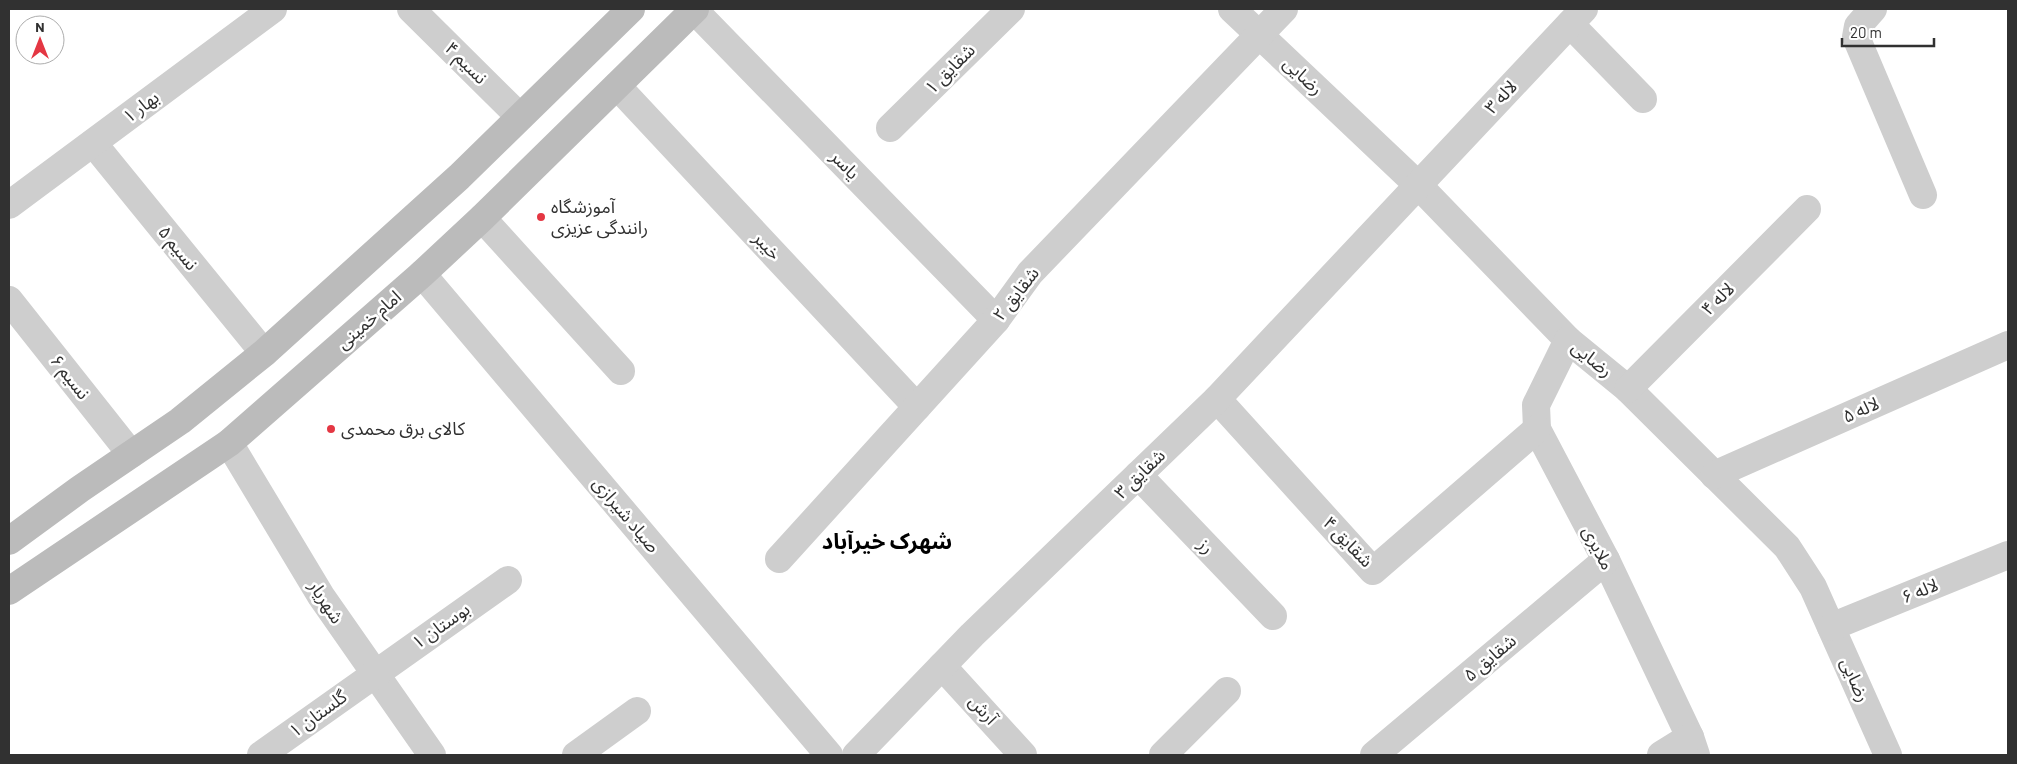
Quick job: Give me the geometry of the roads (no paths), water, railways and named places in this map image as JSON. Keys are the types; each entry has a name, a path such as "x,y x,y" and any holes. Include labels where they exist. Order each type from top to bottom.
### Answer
{"main road":[{"path":"11,536 180,421 264,354 382,248 631,9"},
{"name":"امام خمینی","path":"9,591 229,443 422,274 482,218 695,9"}],"street":[{"name":"بهار ۱","path":"9,205 273,9"},
{"name":"نسیم ۴","path":"412,9 520,117"},
{"name":"یاسر","path":"695,9 996,320"},
{"name":"شقایق ۱","path":"890,128 1011,9"},
{"name":"رضایی","path":"1232,9 1418,185 1568,340 1628,389 1787,547 1813,587 1888,755"},
{"name":"شقایق ۲","path":"779,559 996,320 1030,273 1284,9"},
{"path":"1873,9 1858,26 1856,37 1923,195"},
{"path":"1577,16 1643,99"},
{"name":"لاله ۳","path":"1418,185 1577,16"},
{"name":"خیبر","path":"617,86 917,407"},
{"name":"نسیم ۵","path":"93,143 264,354"},
{"name":"شقایق ۳","path":"856,755 972,635 1217,399 1418,185"},
{"name":"لاله ۴","path":"1628,389 1808,210"},
{"path":"482,218 621,371"},
{"name":"صیاد شیرازی","path":"422,274 829,755"},
{"name":"نسیم ۶","path":"9,300 130,454"},
{"name":"ملایری","path":"1568,340 1536,405 1537,429 1606,560 1693,746"},
{"name":"لاله ۵","path":"1714,475 2008,345"},
{"name":"شقایق ۴","path":"1217,399 1373,571 1537,429"},
{"name":"شهریار","path":"229,443 321,596 432,755"},
{"name":"رز","path":"1138,476 1273,616"},
{"name":"لاله ۶","path":"1831,627 2008,555"},
{"name":"شقایق ۵","path":"1374,755 1606,560"},
{"name":"بوستان ۱","path":"374,673 508,580"},
{"name":"آرش","path":"942,666 1023,755"},
{"name":"گلستان ۱","path":"261,755 374,673"},
{"path":"1163,755 1227,691"},
{"path":"576,755 637,711"},
{"path":"1661,755 1693,746"}],"place":[{"name":"آموزشگاه رانندگی عزیزی","path":"541,217"},
{"name":"کالای برق محمدی","path":"331,429"}],"district":[{"name":"شهرک خیرآباد","path":"887,541"}]}
